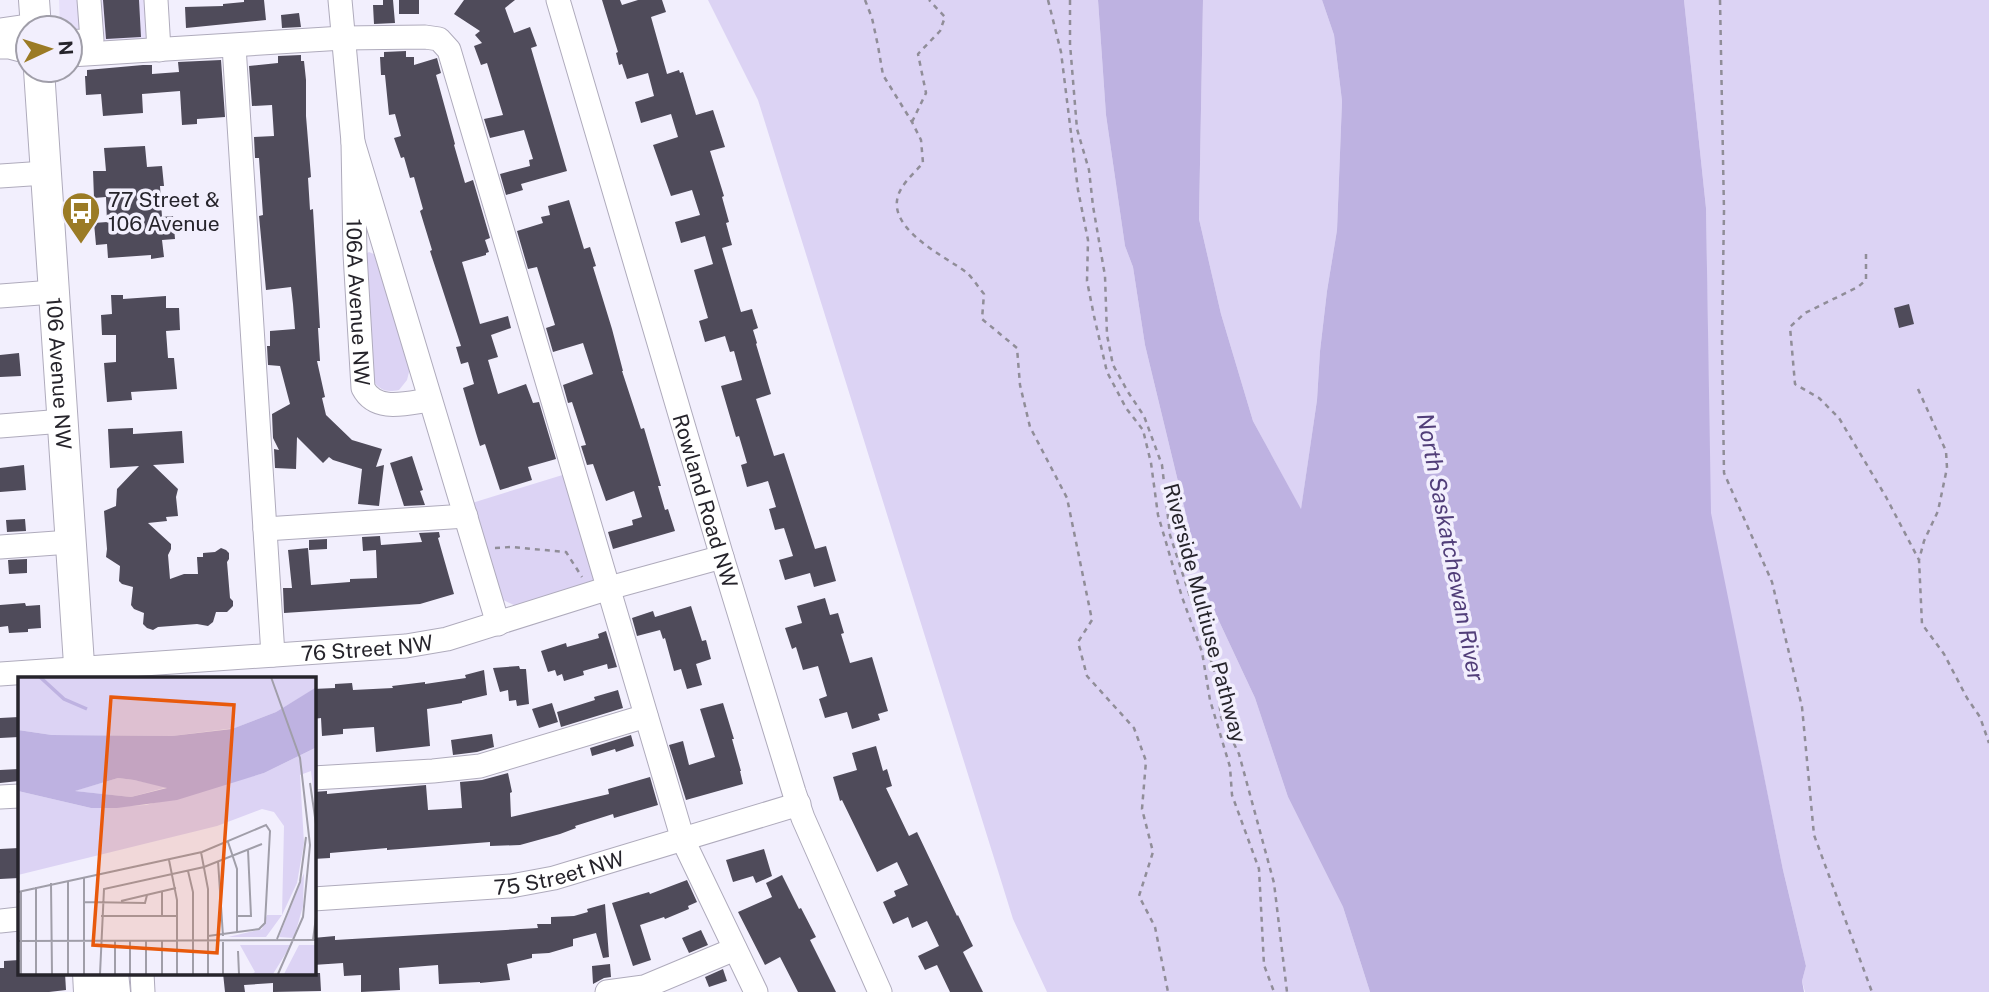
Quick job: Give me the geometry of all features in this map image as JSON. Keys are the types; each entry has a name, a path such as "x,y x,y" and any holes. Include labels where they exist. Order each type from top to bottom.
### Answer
{"main road":[{"name":"106 Avenue NW","path":"40,84 80,673"},
{"path":"88,974 89,992"},
{"path":"113,974 115,992"}],"street":[{"path":"89,0 85,45 159,50 342,38 425,37 439,39 449,50 682,841 755,992"},
{"path":"156,0 159,50"},
{"name":"106A Avenue NW","path":"340,0 353,142 355,254 363,388 371,399 385,404 430,400"},
{"name":"Rowland Road NW","path":"558,0 722,557 803,818 880,992"},
{"path":"234,46 273,655"},
{"name":"106A Avenue NW","path":"353,142 498,624"},
{"path":"0,176 45,173"},
{"path":"0,296 53,292"},
{"path":"0,426 63,421"},
{"path":"265,529 466,516"},
{"path":"0,547 70,542"},
{"name":"76 Street NW","path":"0,674 80,673 406,646 447,639 609,588 722,557"},
{"path":"315,778 480,766 646,716"},
{"path":"0,797 18,796"},
{"name":"75 Street NW","path":"315,900 511,886 554,878 799,804"},
{"path":"0,921 18,919"},
{"path":"607,992 644,987 735,949"},
{"path":"142,974 143,992"}],"path":[{"path":"865,0 872,18 883,75 921,140 923,163 900,190 896,208 905,226 932,250 968,274 984,293 982,319 1017,348 1020,385 1030,428 1067,498 1092,620 1078,642 1087,676 1134,729 1146,761 1142,809 1153,852 1139,896 1155,927 1168,992"},
{"path":"912,122 926,93 918,54 940,31 945,17 929,0"},
{"name":"Riverside Multiuse Pathway","path":"1048,0 1061,52 1077,190 1088,240 1087,281 1094,316 1107,372 1126,408 1143,430 1151,463 1158,515 1182,597 1202,652 1210,700 1230,767 1231,795 1259,869 1264,965 1274,992"},
{"path":"1070,0 1070,44 1077,129 1089,170 1105,276 1107,335 1113,365 1144,416 1162,465 1170,535 1216,676 1221,717 1239,754 1274,883 1287,992"},
{"path":"1720,0 1724,211 1724,473 1772,582 1802,706 1814,835 1872,992"},
{"path":"1866,254 1866,280 1858,287 1805,313 1790,327 1794,384 1819,398 1839,418 1886,497 1919,560"},
{"path":"1918,389 1946,451 1947,468 1938,511 1924,541 1919,560 1922,624 1944,654 1967,698 1980,716 1989,743"},
{"path":"488,550 510,547 566,552 585,581"}],"shaded area":[{"path":"59,0 164,0 166,42 84,48 84,14 60,14"},
{"path":"708,0 1098,0 1106,115 1125,246 1133,267 1145,345 1204,589 1255,698 1288,797 1343,907 1370,992 1047,992 1013,919 758,100"},
{"path":"1203,0 1322,0 1334,35 1342,101 1337,230 1327,291 1317,400 1301,510 1253,421 1221,314 1199,219"},
{"path":"1684,0 1989,0 1989,992 1805,992 1802,981 1806,966 1783,870 1710,513 1706,208"},
{"path":"369,252 376,255 410,368 407,380 399,390 382,389 371,378 363,256"},
{"path":"569,473 601,580 516,606 501,599 472,503"}],"water":[{"name":"North Saskatchewan River","path":"1098,0 1203,0 1199,219 1221,314 1253,421 1301,509 1317,400 1327,291 1337,230 1342,101 1334,35 1322,0 1684,0 1706,208 1711,513 1783,870 1806,966 1802,981 1804,992 1370,992 1343,907 1288,797 1255,698 1204,589 1145,345 1133,267 1125,246 1106,115"}],"building":[{"path":"103,0 139,0 141,37 106,39"},
{"path":"244,0 264,0 266,20 186,28 185,7 223,6"},
{"path":"383,0 393,0 395,23 374,24 373,5 383,5"},
{"path":"399,0 419,0 419,14 399,14"},
{"path":"464,0 515,0 505,8 514,33 530,27 537,46 531,48 567,171 521,184 523,190 506,195 500,174 530,166 529,160 533,159 524,130 490,138 484,119 503,115 487,63 481,65 474,46 482,43 475,35 480,31 454,14"},
{"path":"602,0 620,0 622,5 638,0 662,0 666,12 651,17 667,74 679,70 680,73 683,72 696,115 713,110 725,147 710,151 724,196 722,197 729,222 726,223 732,245 722,248 741,312 752,309 758,328 753,330 756,344 771,394 756,399 774,456 784,453 815,549 826,546 836,581 814,587 810,573 785,580 779,560 793,556 784,528 775,530 769,509 776,507 768,481 747,487 741,465 747,463 739,436 736,437 721,386 742,380 734,351 730,352 725,336 705,342 699,321 708,318 694,270 713,264 705,236 681,243 675,222 700,215 692,190 671,196 653,145 678,137 671,114 641,123 635,102 654,96 648,73 627,79 622,64 619,65 618,52"},
{"path":"299,13 301,27 282,28 281,15"},
{"path":"406,51 406,57 414,57 414,65 437,58 441,73 436,75 465,183 473,180 490,238 485,240 489,252 486,255 462,262 480,324 508,316 511,328 491,335 498,357 488,360 498,394 526,384 533,403 539,402 556,459 528,467 532,480 500,490 485,444 480,446 476,433 463,388 474,384 468,362 461,364 456,347 461,346 430,251 432,250 420,211 423,209 414,177 410,178 404,157 401,158 394,138 401,136 395,114 389,115 385,75 381,75 380,57 384,57 384,52"},
{"path":"301,55 306,80 311,177 308,178 310,210 313,209 320,328 320,361 317,361 325,397 322,398 326,415 352,440 382,449 376,467 384,465 379,506 358,504 362,469 329,457 323,463 297,437 296,469 275,468 274,449 279,450 273,438 272,414 290,404 280,366 268,365 267,346 270,346 270,331 295,329 291,287 266,290 259,216 263,215 259,158 255,158 254,137 274,136 272,105 252,106 249,66 278,63 278,56"},
{"path":"221,60 225,117 197,119 197,124 182,125 180,91 142,94 143,113 103,116 101,94 86,95 87,70 152,65 152,74 179,72 178,62"},
{"path":"145,146 147,167 162,166 162,217 173,216 175,239 162,240 164,257 151,259 151,255 108,258 107,244 96,245 94,223 107,222 106,197 94,198 93,171 106,171 104,148"},
{"path":"569,200 584,249 590,247 622,371 641,429 644,428 665,510 668,509 675,531 613,549 608,532 633,525 632,520 642,517 634,491 606,501 593,464 587,465 581,446 586,445 572,402 568,403 563,385 593,374 583,343 553,352 546,328 555,325 537,267 528,269 517,231 543,223 541,217 550,215 548,206"},
{"path":"111,295 123,295 123,299 166,296 166,308 179,308 180,330 166,331 168,358 174,358 177,389 131,392 132,400 107,402 104,363 116,362 116,335 102,335 101,315 112,314"},
{"path":"1909,304 1914,324 1899,328 1894,308"},
{"path":"19,353 21,376 0,377 0,355"},
{"path":"133,428 133,434 182,431 184,463 153,465 178,489 178,516 166,517 167,521 148,523 171,544 168,555 170,579 184,574 198,574 197,557 203,557 203,553 215,552 221,548 229,553 227,562 233,606 227,612 216,612 213,622 208,626 197,624 158,627 153,630 147,628 143,624 144,613 131,605 133,587 119,581 120,566 106,557 104,511 116,506 117,489 139,466 110,468 108,429"},
{"path":"412,456 425,505 404,506 390,463"},
{"path":"24,465 26,490 0,492 0,468"},
{"path":"25,519 26,531 7,532 6,520"},
{"path":"439,532 438,538 454,594 420,604 284,613 283,588 292,588 288,550 308,548 311,585 350,582 350,579 377,578 376,550 363,551 362,537 380,536 381,545 422,542 419,533"},
{"path":"327,539 327,549 309,550 309,540"},
{"path":"27,559 27,573 9,574 8,560"},
{"path":"825,598 830,615 838,613 850,663 872,657 888,711 878,714 880,720 852,729 847,712 825,718 819,699 827,696 818,666 803,670 796,647 792,649 785,628 802,623 797,606"},
{"path":"25,603 26,606 40,605 41,628 9,633 8,626 0,627 0,605"},
{"path":"691,606 711,659 696,664 702,685 687,689 681,669 674,671 665,638 663,639 660,630 637,636 632,618 653,611 655,617"},
{"path":"606,631 617,667 608,669 607,664 583,671 584,675 564,681 562,674 557,676 555,670 548,672 541,651 566,643 567,647 599,638 598,634"},
{"path":"519,666 520,669 526,669 529,704 517,706 516,700 509,701 508,690 500,692 493,668"},
{"path":"484,670 487,695 462,703 427,709 430,746 376,752 374,727 343,729 343,734 322,736 321,718 315,719 315,689 335,688 335,684 352,683 353,690 393,688 392,686 466,678 465,675"},
{"path":"618,690 623,708 561,727 557,712"},
{"path":"552,703 558,722 539,728 532,709"},
{"path":"723,703 743,784 686,800 669,745 683,741 689,765 715,757 700,709"},
{"path":"18,717 18,737 0,738 0,718"},
{"path":"492,734 494,747 453,755 451,740"},
{"path":"631,735 634,746 592,756 590,748"},
{"path":"876,746 883,771 887,769 892,786 886,788 909,836 917,832 973,946 963,952 983,992 950,992 937,965 925,970 918,956 939,946 927,921 912,928 908,917 893,924 883,902 896,896 894,891 908,885 897,862 877,872 842,800 840,801 833,777 857,770 852,753"},
{"path":"18,769 18,781 0,783 0,770"},
{"path":"508,773 512,792 511,817 609,794 608,789 650,777 658,805 614,818 613,814 575,826 576,828 560,834 520,845 490,846 490,842 387,848 330,853 330,858 315,859 315,792 327,791 327,794 426,785 428,810 462,808 460,782"},
{"path":"18,848 18,878 0,879 0,849"},
{"path":"764,849 772,876 756,883 753,876 733,882 726,860"},
{"path":"782,875 816,937 810,940 836,992 798,992 780,957 765,965 738,912 772,897 766,883"},
{"path":"687,880 697,902 688,906 689,909 665,919 664,917 640,925 651,960 633,966 612,903 649,892 650,894"},
{"path":"605,904 609,957 603,958 596,933 573,939 573,946 549,953 532,954 532,958 507,964 510,980 439,984 438,965 399,968 400,990 361,992 361,975 344,976 343,963 315,965 315,938 335,936 335,940 538,928 537,924 551,924 551,917 574,916 588,912 587,909"},
{"path":"701,930 708,945 689,953 682,938"},
{"path":"18,960 18,974 65,974 66,990 0,992 0,968 4,968 4,961"},
{"path":"610,964 611,977 593,984 592,966"},
{"path":"723,969 727,981 709,987 705,977"},
{"path":"320,973 321,991 273,992 273,983 244,985 245,992 225,992 223,974"}],"place":[{"name":"77 Street & 106 Avenue","path":"81,245"}]}
